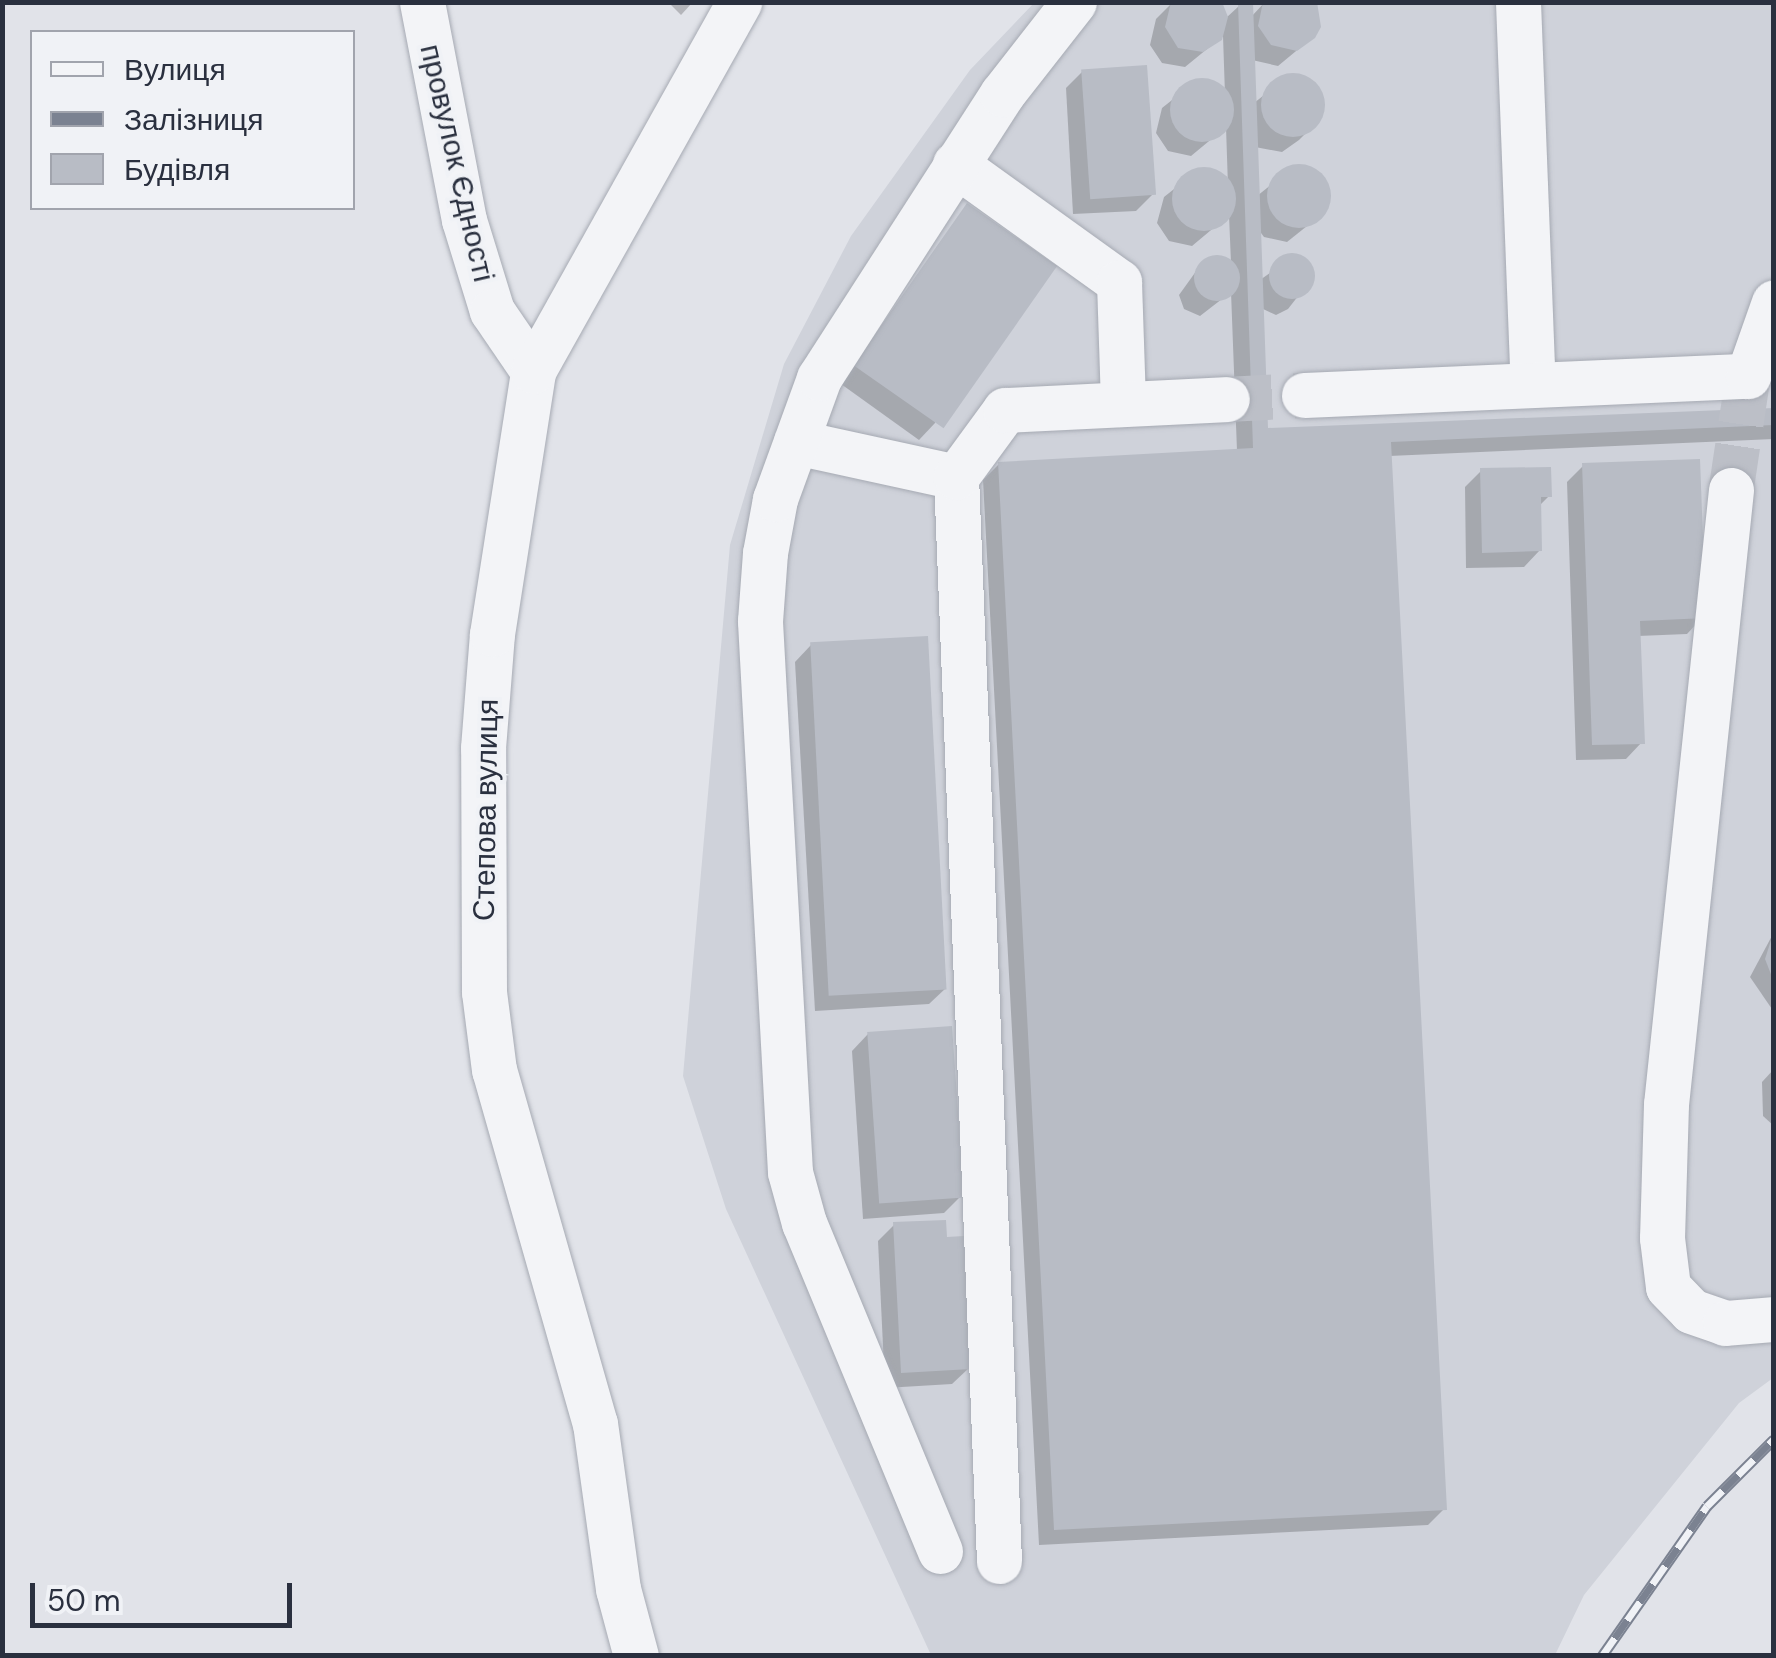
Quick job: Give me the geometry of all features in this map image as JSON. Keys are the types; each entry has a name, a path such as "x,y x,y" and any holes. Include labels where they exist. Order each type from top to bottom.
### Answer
{"street":[{"name":"провулок Єдності","path":"422,2 469,238 492,311 534,371"},
{"name":"Степова вулиця","path":"636,1656 618,1589 595,1424 516,1167 484,992 483,748 492,634 534,371 738,2"},
{"path":"940,1552 804,1223 790,1172 760,621 775,499 819,378 850,322 955,164 1074,2"},
{"path":"1518,2 1533,384"},
{"path":"955,164 1119,282 1123,404"},
{"path":"1304,395 1748,376 1774,302"},
{"path":"999,1562 956,477 1005,410 1227,399"},
{"path":"796,442 956,477"},
{"path":"1730,490 1666,1104 1662,1238 1668,1287 1691,1311 1725,1323 1774,1319"}],"shaded area":[{"path":"1034,3 1773,3 1773,1378 1739,1403 1584,1595 1555,1655 931,1655 726,1209 683,1076 730,545 784,364 851,236 970,70"}],"building":[{"path":"1171,2 1222,2 1228,17 1222,40 1203,52 1178,48 1165,27"},
{"path":"1253,2 1268,428 1774,408 1774,425 1391,442 1447,1510 1054,1530 998,462 1253,448 1238,3"},
{"path":"1263,2 1317,2 1321,27 1315,38 1297,51 1271,45 1258,26"},
{"path":"1147,65 1156,195 1090,199 1081,70"},
{"path":"1293,73 1315,83 1325,105 1315,127 1293,137 1271,127 1261,105 1271,83"},
{"path":"1202,78 1224,88 1234,110 1224,132 1202,142 1180,132 1170,110 1180,88"},
{"path":"1299,164 1321,174 1331,196 1321,218 1299,228 1277,218 1267,196 1277,174"},
{"path":"1204,167 1226,177 1236,199 1226,221 1204,231 1182,221 1172,199 1182,177"},
{"path":"967,203 1057,266 944,428 853,365"},
{"path":"1292,253 1308,260 1315,276 1308,292 1292,299 1276,292 1269,276 1276,260"},
{"path":"1217,255 1233,262 1240,278 1233,294 1217,301 1201,294 1194,278 1201,262"},
{"path":"1700,459 1706,618 1640,621 1645,744 1592,745 1582,463"},
{"path":"1551,467 1552,497 1541,497 1542,551 1482,553 1480,468"},
{"path":"928,636 947,990 829,996 810,642"},
{"path":"1774,931 1774,982 1765,959"},
{"path":"952,1026 964,1198 879,1204 867,1032"},
{"path":"946,1220 947,1237 964,1236 971,1369 901,1373 893,1222"}],"tunnel":[{"path":"1731,490 1748,376"},
{"path":"1227,399 1304,395"}],"railway":[{"path":"1602,1656 1707,1506 1774,1439"}]}
